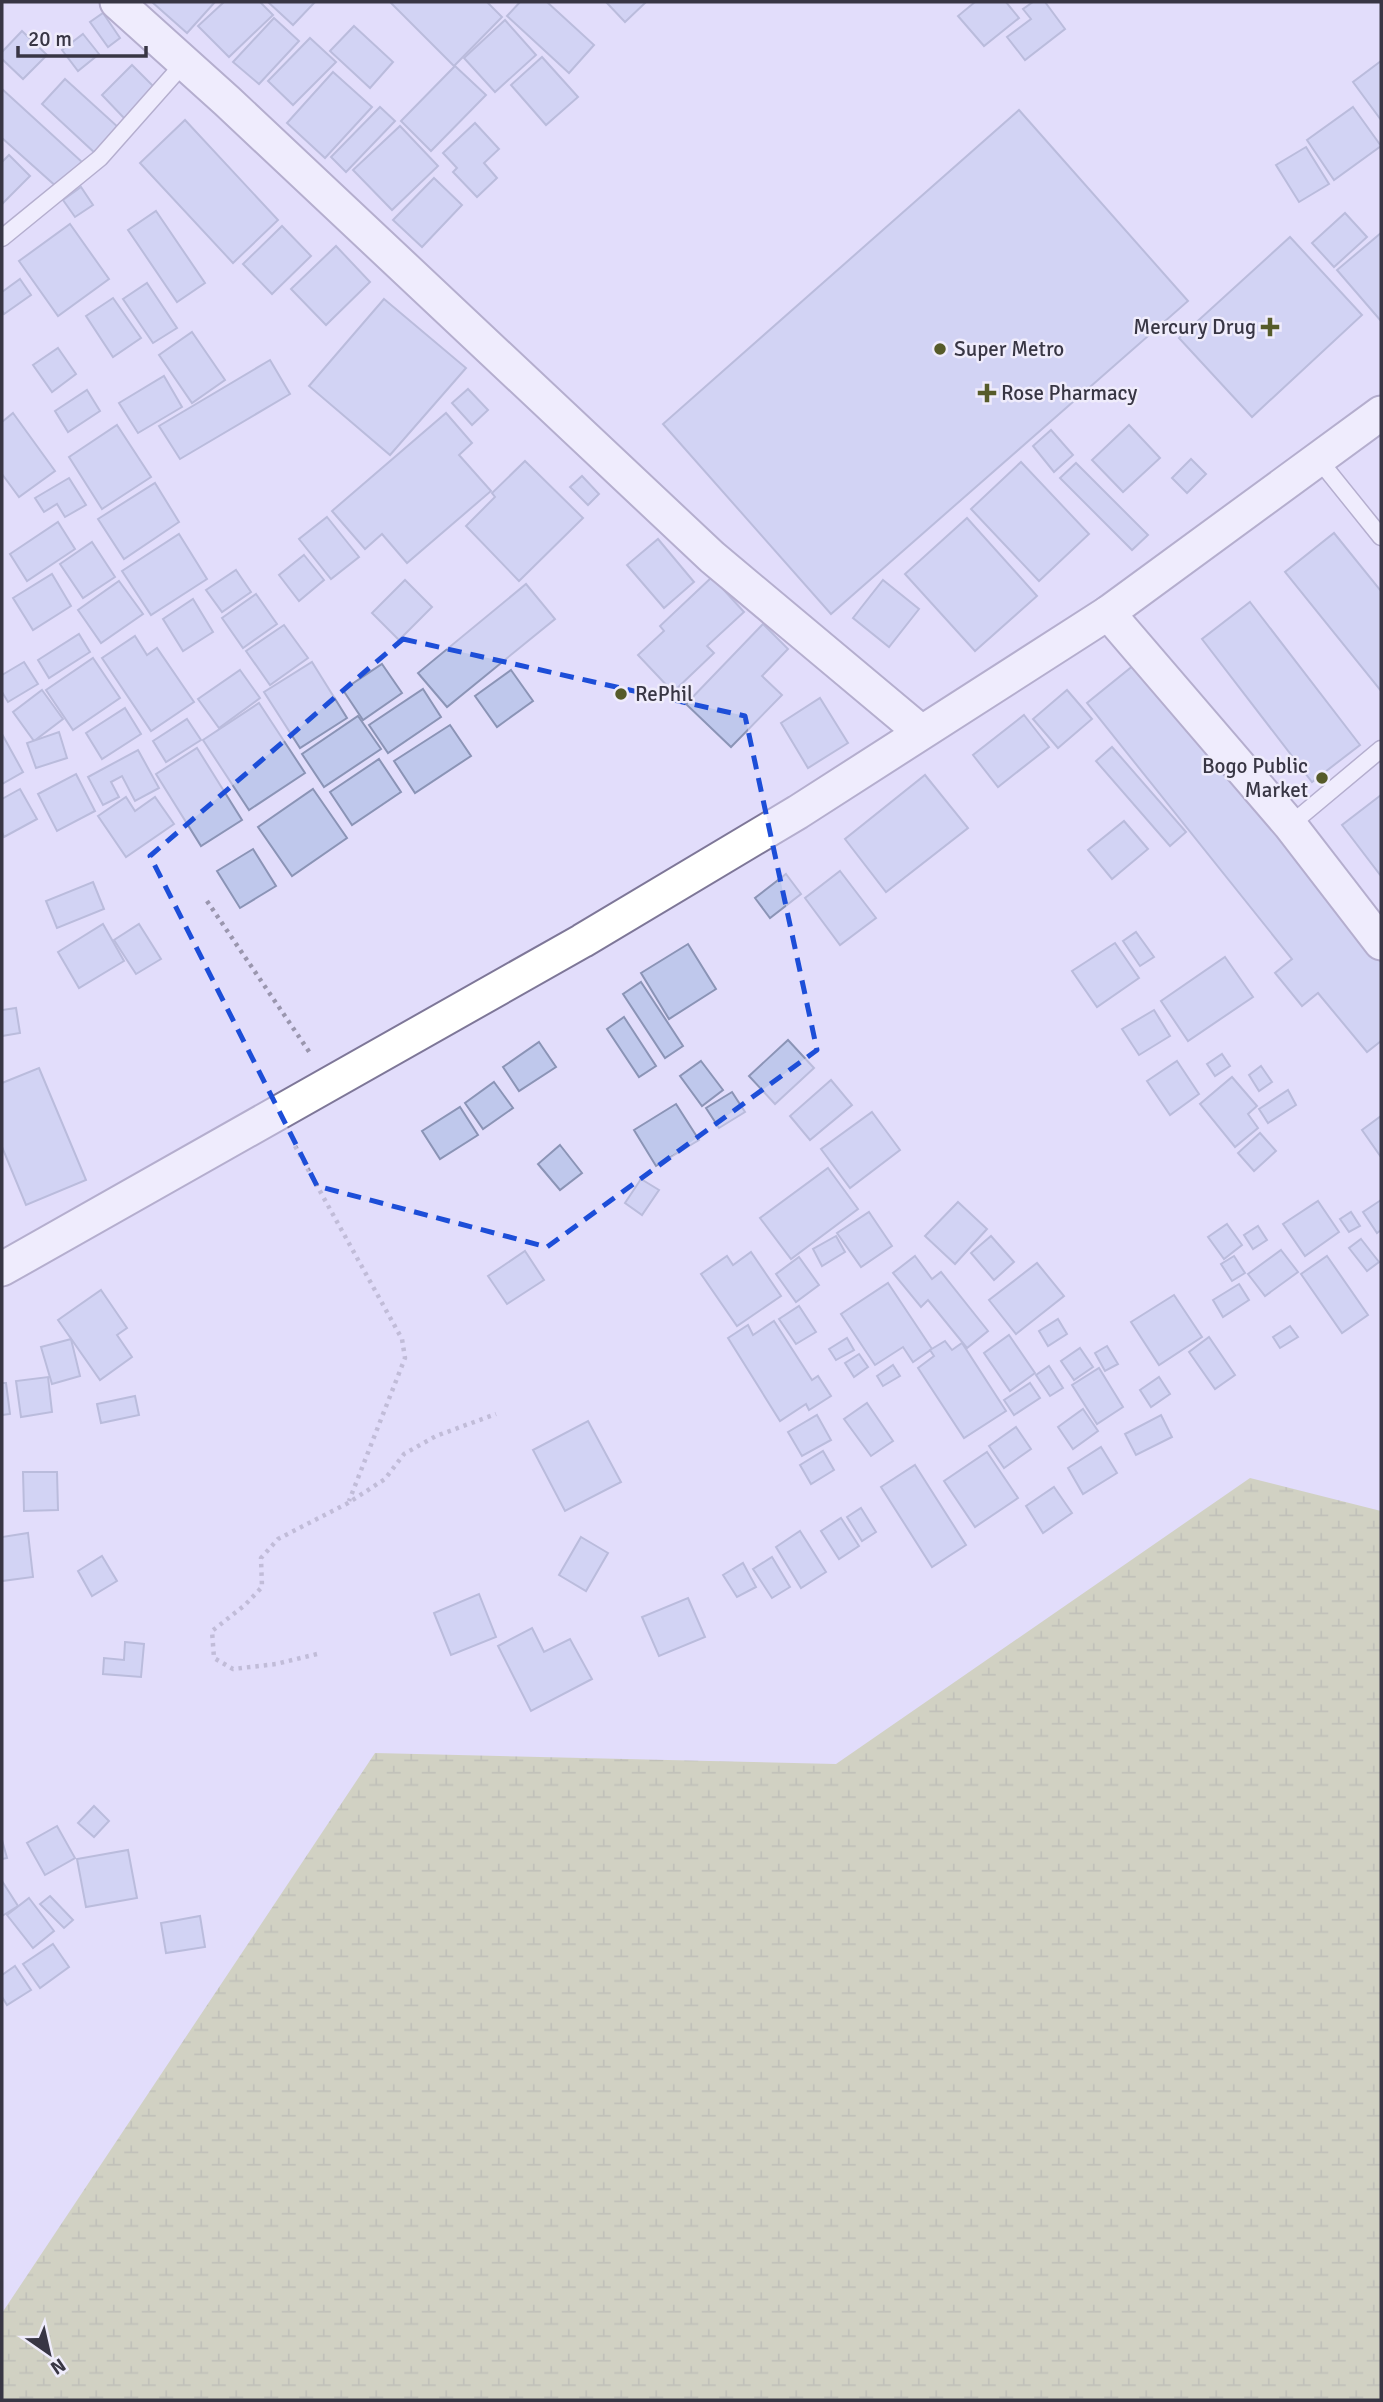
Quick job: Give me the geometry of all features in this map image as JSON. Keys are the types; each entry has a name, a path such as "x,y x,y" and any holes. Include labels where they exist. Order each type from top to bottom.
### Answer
{"street":[{"path":"117,2 185,62 712,557 921,732"},
{"path":"2,1269 618,919 798,812 1108,613 1381,413"},
{"path":"1108,613 1290,825 1381,943"}],"lane":[{"path":"2,238 100,158 185,62"},
{"path":"1319,460 1381,537"},
{"path":"1290,825 1381,750"}],"path":[{"path":"206,901 330,1083"},
{"path":"278,1114 314,1184 402,1339 405,1358 348,1503"},
{"path":"317,1654 276,1664 233,1669 214,1658 212,1632 262,1587 261,1558 278,1539 348,1503 384,1479 404,1454 436,1436 496,1414"}],"highlighted area":[{"path":"403,639 745,716 817,1050 547,1247 317,1186 150,856"}],"green space":[{"path":"1250,1478 1381,1511 1381,2400 2,2400 2,2313 375,1753 836,1764"}],"building":[{"path":"152,2 215,2 187,33"},
{"path":"224,2 260,2 273,15 229,57 198,26"},
{"path":"268,2 315,2 293,25"},
{"path":"390,2 487,2 502,17 454,66"},
{"path":"520,2 547,2 594,45 569,73 507,16"},
{"path":"606,2 646,2 625,22"},
{"path":"975,2 1006,2 1019,18 984,46 958,16"},
{"path":"1033,2 1045,2 1065,29 1025,60 1007,37 1031,19 1023,9"},
{"path":"103,13 120,38 108,47 90,22"},
{"path":"274,18 299,41 259,84 233,62"},
{"path":"505,20 536,55 495,92 464,58"},
{"path":"354,26 393,62 370,88 330,51"},
{"path":"22,31 47,55 23,79 2,59 2,52"},
{"path":"83,34 99,54 78,71 62,50"},
{"path":"310,38 336,62 293,105 268,81"},
{"path":"542,57 578,97 546,125 511,85"},
{"path":"1381,61 1381,120 1353,82"},
{"path":"132,65 156,89 125,119 102,95"},
{"path":"455,66 486,95 431,151 401,121"},
{"path":"333,72 372,107 325,158 287,123"},
{"path":"65,79 119,128 96,154 42,104"},
{"path":"2,89 82,162 58,188 2,138"},
{"path":"380,107 395,121 346,172 331,157"},
{"path":"1353,107 1381,146 1334,180 1307,140"},
{"name":"Super Metro","path":"1019,110 1188,301 831,614 663,424"},
{"path":"185,120 278,220 233,263 140,163"},
{"path":"475,123 499,149 484,163 497,178 477,197 453,172 457,168 443,153"},
{"path":"400,126 438,166 392,210 353,170"},
{"path":"1306,147 1329,184 1299,202 1276,165"},
{"path":"9,155 30,176 2,204 2,162"},
{"path":"434,178 462,205 422,247 393,220"},
{"path":"81,187 93,205 75,217 63,200"},
{"path":"156,211 205,283 177,302 128,230"},
{"path":"1345,213 1367,237 1334,267 1312,243"},
{"path":"70,224 109,279 58,316 19,261"},
{"path":"282,226 311,256 272,294 243,264"},
{"path":"1381,233 1381,321 1337,270"},
{"name":"Mercury Drug","path":"1290,237 1362,315 1252,417 1179,338"},
{"path":"336,246 370,282 326,325 291,289"},
{"path":"20,279 31,295 4,314 2,292"},
{"path":"147,283 177,328 153,343 123,299"},
{"path":"113,298 141,338 113,357 86,316"},
{"path":"384,299 466,368 390,455 309,386"},
{"path":"192,332 225,380 192,403 159,355"},
{"path":"58,348 76,374 52,392 33,365"},
{"path":"270,360 290,394 180,459 159,426"},
{"path":"164,376 182,407 138,433 119,403"},
{"path":"468,389 488,410 472,425 452,403"},
{"path":"87,390 100,411 68,432 55,411"},
{"path":"13,413 55,471 19,497 2,474 2,422"},
{"path":"446,413 472,443 459,455 491,491 407,563 382,534 365,549 332,511"},
{"path":"117,425 151,477 102,509 69,457"},
{"path":"1129,425 1160,458 1123,492 1092,460"},
{"path":"1051,430 1073,455 1054,472 1033,446"},
{"path":"1191,459 1206,474 1187,493 1172,478"},
{"path":"525,461 583,518 519,581 466,526 495,497 492,493"},
{"path":"1021,462 1089,534 1039,581 971,509"},
{"path":"1076,463 1148,535 1132,550 1060,478"},
{"path":"582,476 599,494 588,505 570,487"},
{"path":"69,478 86,505 65,517 57,504 44,512 35,498"},
{"path":"155,483 179,522 124,559 98,519"},
{"path":"327,517 359,557 331,579 299,539"},
{"path":"967,518 1037,596 975,651 905,574"},
{"path":"58,522 75,549 27,581 10,554"},
{"path":"1334,533 1381,591 1381,691 1285,572"},
{"path":"179,534 207,579 151,615 122,571"},
{"path":"658,539 694,582 664,608 627,565"},
{"path":"92,542 115,577 83,598 60,564"},
{"path":"304,555 324,580 299,601 279,575"},
{"path":"236,570 251,592 222,612 206,590"},
{"path":"52,574 71,606 33,630 13,598"},
{"path":"712,577 744,612 707,646 714,653 673,692 638,655 664,631 660,626"},
{"path":"405,580 432,607 399,640 372,613"},
{"path":"883,580 919,609 889,647 853,618"},
{"path":"119,581 143,614 101,643 78,610"},
{"path":"526,584 555,619 447,707 418,673"},
{"path":"256,594 277,624 243,648 222,618"},
{"path":"193,599 213,632 183,651 163,619"},
{"path":"1250,602 1360,745 1312,782 1202,639"},
{"path":"763,624 788,649 762,676 782,695 731,747 686,704"},
{"path":"284,625 308,658 270,685 246,651"},
{"path":"79,634 90,652 49,678 38,660"},
{"path":"135,636 147,655 157,648 194,702 151,731 102,658"},
{"path":"93,658 120,698 73,730 46,690"},
{"path":"1139,661 1381,962 1381,1041 1367,1052 1318,993 1302,1006 1275,973 1292,959 1087,703"},
{"path":"24,662 38,684 8,702 2,692 2,675"},
{"path":"312,662 347,718 300,748 264,692"},
{"path":"382,664 402,693 363,720 343,690"},
{"path":"240,670 260,698 219,728 198,699"},
{"path":"511,670 533,701 497,727 475,696"},
{"path":"423,689 441,717 388,753 369,725"},
{"path":"42,690 63,719 34,741 13,712"},
{"path":"1067,690 1092,719 1058,748 1033,719"},
{"path":"820,698 848,743 808,768 781,723"},
{"path":"259,703 305,773 249,810 203,740"},
{"path":"125,708 141,734 102,759 86,733"},
{"path":"1024,715 1049,747 998,787 973,755"},
{"path":"358,716 381,749 324,787 302,754"},
{"path":"187,719 201,740 166,762 153,741"},
{"path":"450,725 471,756 415,793 394,761"},
{"path":"59,732 67,758 36,768 27,743"},
{"path":"2,734 23,772 2,784"},
{"path":"1112,747 1186,832 1170,846 1096,761"},
{"path":"197,748 242,820 201,846 156,774"},
{"path":"138,750 159,788 135,801 122,776 111,782 119,797 103,805 88,777"},
{"path":"379,759 401,792 352,825 330,792"},
{"path":"76,774 95,811 57,831 38,794"},
{"path":"925,775 968,828 886,892 845,839"},
{"path":"20,789 37,819 4,837 2,799"},
{"path":"313,789 347,838 292,876 258,827"},
{"path":"1381,795 1381,876 1342,825"},
{"path":"126,797 135,811 155,797 174,824 126,857 98,816"},
{"path":"1124,821 1148,849 1112,879 1088,850"},
{"path":"253,849 276,886 240,908 217,871"},
{"path":"840,871 876,918 840,945 805,898"},
{"path":"786,874 801,894 770,918 755,898"},
{"path":"93,882 104,909 57,928 46,901"},
{"path":"103,924 124,961 79,988 58,952"},
{"path":"139,924 161,959 136,974 114,940"},
{"path":"1136,932 1154,957 1140,966 1123,941"},
{"path":"1115,943 1139,978 1097,1007 1072,971"},
{"path":"688,944 716,989 669,1019 641,973"},
{"path":"1225,957 1253,997 1188,1041 1161,1001"},
{"path":"641,982 683,1046 665,1058 623,994"},
{"path":"16,1008 20,1033 2,1036 2,1010"},
{"path":"1154,1010 1170,1036 1139,1055 1122,1029"},
{"path":"624,1017 656,1066 639,1077 607,1029"},
{"path":"788,1040 814,1068 775,1104 749,1076"},
{"path":"539,1042 556,1067 519,1091 503,1067"},
{"path":"1222,1054 1230,1066 1215,1076 1207,1064"},
{"path":"701,1061 723,1090 702,1106 680,1076"},
{"path":"1177,1061 1199,1094 1170,1115 1147,1081"},
{"path":"1261,1066 1272,1082 1259,1091 1249,1075"},
{"path":"39,1068 86,1180 26,1205 2,1147 2,1083"},
{"path":"1232,1077 1257,1106 1248,1114 1258,1128 1235,1147 1200,1104"},
{"path":"831,1080 852,1105 810,1140 790,1116"},
{"path":"494,1082 513,1108 483,1129 465,1103"},
{"path":"1288,1090 1296,1105 1268,1123 1259,1109"},
{"path":"732,1092 745,1112 719,1128 706,1108"},
{"path":"676,1104 699,1140 656,1166 634,1130"},
{"path":"460,1107 478,1135 440,1159 422,1131"},
{"path":"872,1112 900,1150 850,1188 821,1149"},
{"path":"1381,1116 1381,1157 1362,1130"},
{"path":"1260,1133 1276,1151 1254,1171 1238,1153"},
{"path":"560,1145 582,1173 560,1190 538,1164"},
{"path":"828,1168 858,1209 791,1259 760,1218"},
{"path":"641,1179 659,1190 642,1215 625,1203"},
{"path":"1381,1200 1381,1230 1377,1233 1363,1212"},
{"path":"1318,1201 1339,1232 1305,1256 1283,1224"},
{"path":"958,1202 987,1229 955,1264 925,1236"},
{"path":"869,1212 892,1246 861,1267 837,1233"},
{"path":"1351,1212 1360,1226 1349,1232 1340,1219"},
{"path":"1227,1224 1242,1245 1224,1259 1208,1237"},
{"path":"1258,1226 1267,1240 1253,1249 1244,1235"},
{"path":"836,1236 845,1252 822,1266 813,1249"},
{"path":"991,1236 1014,1262 994,1280 971,1253"},
{"path":"1361,1239 1379,1262 1367,1271 1349,1248"},
{"path":"1281,1250 1298,1272 1265,1296 1248,1274"},
{"path":"525,1251 544,1280 507,1304 488,1276"},
{"path":"751,1252 781,1296 737,1326 701,1274 727,1256 733,1265"},
{"path":"915,1256 932,1279 941,1272 988,1331 967,1348 928,1300 921,1307 893,1273"},
{"path":"1234,1256 1245,1273 1232,1281 1221,1264"},
{"path":"1327,1256 1368,1315 1342,1333 1301,1274"},
{"path":"799,1257 819,1285 796,1302 776,1274"},
{"path":"1037,1263 1064,1296 1016,1334 989,1300"},
{"path":"888,1283 932,1349 913,1362 903,1347 875,1365 841,1314"},
{"path":"1239,1284 1249,1300 1223,1317 1213,1300"},
{"path":"101,1290 127,1328 117,1335 132,1357 100,1380 58,1320"},
{"path":"1174,1295 1202,1337 1159,1365 1131,1322"},
{"path":"799,1306 816,1332 796,1344 779,1319"},
{"path":"1058,1319 1067,1334 1048,1346 1039,1331"},
{"path":"774,1321 812,1380 818,1376 831,1396 809,1410 806,1404 780,1421 728,1338 748,1325 753,1335"},
{"path":"1290,1326 1298,1337 1280,1348 1273,1337"},
{"path":"1009,1335 1035,1373 1010,1391 984,1353"},
{"path":"1209,1337 1235,1375 1215,1389 1189,1352"},
{"path":"847,1338 854,1350 836,1360 829,1349"},
{"path":"71,1339 80,1376 52,1384 41,1347"},
{"path":"945,1341 952,1350 962,1343 1006,1411 964,1438 918,1368 934,1356 930,1350"},
{"path":"1107,1346 1118,1364 1105,1371 1095,1353"},
{"path":"1080,1348 1093,1367 1074,1380 1061,1361"},
{"path":"859,1354 868,1367 854,1377 845,1363"},
{"path":"893,1365 900,1376 883,1386 877,1376"},
{"path":"1049,1366 1063,1388 1050,1396 1036,1375"},
{"path":"1099,1368 1123,1407 1097,1424 1072,1385"},
{"path":"48,1377 52,1412 21,1417 16,1381"},
{"path":"1159,1377 1170,1394 1151,1407 1140,1390"},
{"path":"2,1383 6,1383 10,1414 2,1415"},
{"path":"1030,1383 1040,1398 1014,1415 1004,1400"},
{"path":"135,1396 139,1415 101,1423 97,1404"},
{"path":"867,1403 893,1441 871,1456 844,1419"},
{"path":"1083,1409 1098,1431 1073,1449 1058,1427"},
{"path":"817,1415 831,1440 802,1456 788,1432"},
{"path":"1161,1415 1172,1437 1136,1455 1125,1434"},
{"path":"588,1421 621,1482 565,1511 533,1450"},
{"path":"1016,1427 1031,1449 1004,1468 989,1446"},
{"path":"1101,1447 1117,1473 1083,1494 1068,1468"},
{"path":"823,1451 834,1470 811,1484 800,1465"},
{"path":"987,1452 1018,1498 975,1527 944,1481"},
{"path":"915,1465 966,1545 932,1567 881,1487"},
{"path":"23,1472 57,1472 58,1510 24,1511"},
{"path":"1054,1487 1072,1513 1043,1533 1026,1506"},
{"path":"861,1508 876,1532 862,1541 847,1517"},
{"path":"841,1518 859,1546 839,1559 821,1531"},
{"path":"800,1531 826,1572 801,1588 776,1547"},
{"path":"28,1533 33,1577 2,1581 2,1537"},
{"path":"581,1537 608,1553 586,1591 559,1575"},
{"path":"102,1556 117,1581 92,1596 78,1571"},
{"path":"772,1557 790,1587 772,1598 753,1569"},
{"path":"743,1563 756,1587 737,1597 723,1575"},
{"path":"479,1594 496,1637 451,1655 434,1613"},
{"path":"688,1598 705,1637 659,1656 642,1617"},
{"path":"532,1628 544,1652 570,1639 592,1679 531,1711 498,1646"},
{"path":"125,1642 144,1644 141,1677 103,1674 104,1658 124,1660"},
{"path":"94,1806 109,1821 94,1837 78,1823"},
{"path":"57,1826 75,1858 45,1875 27,1843"},
{"path":"2,1840 7,1858 2,1859"},
{"path":"128,1850 137,1898 86,1907 77,1859"},
{"path":"2,1881 18,1906 2,1916"},
{"path":"50,1896 73,1920 64,1928 40,1904"},
{"path":"29,1898 54,1931 33,1948 7,1915"},
{"path":"200,1916 205,1947 166,1953 161,1923"},
{"path":"53,1944 69,1967 40,1988 23,1964"},
{"path":"15,1966 31,1990 7,2005 2,1997 2,1975"}],"place":[{"name":"Mercury Drug","path":"1270,327"},
{"name":"Super Metro","path":"940,349"},
{"name":"Rose Pharmacy","path":"987,393"},
{"name":"RePhil","path":"621,694"},
{"name":"Bogo Public Market","path":"1322,778"}]}
